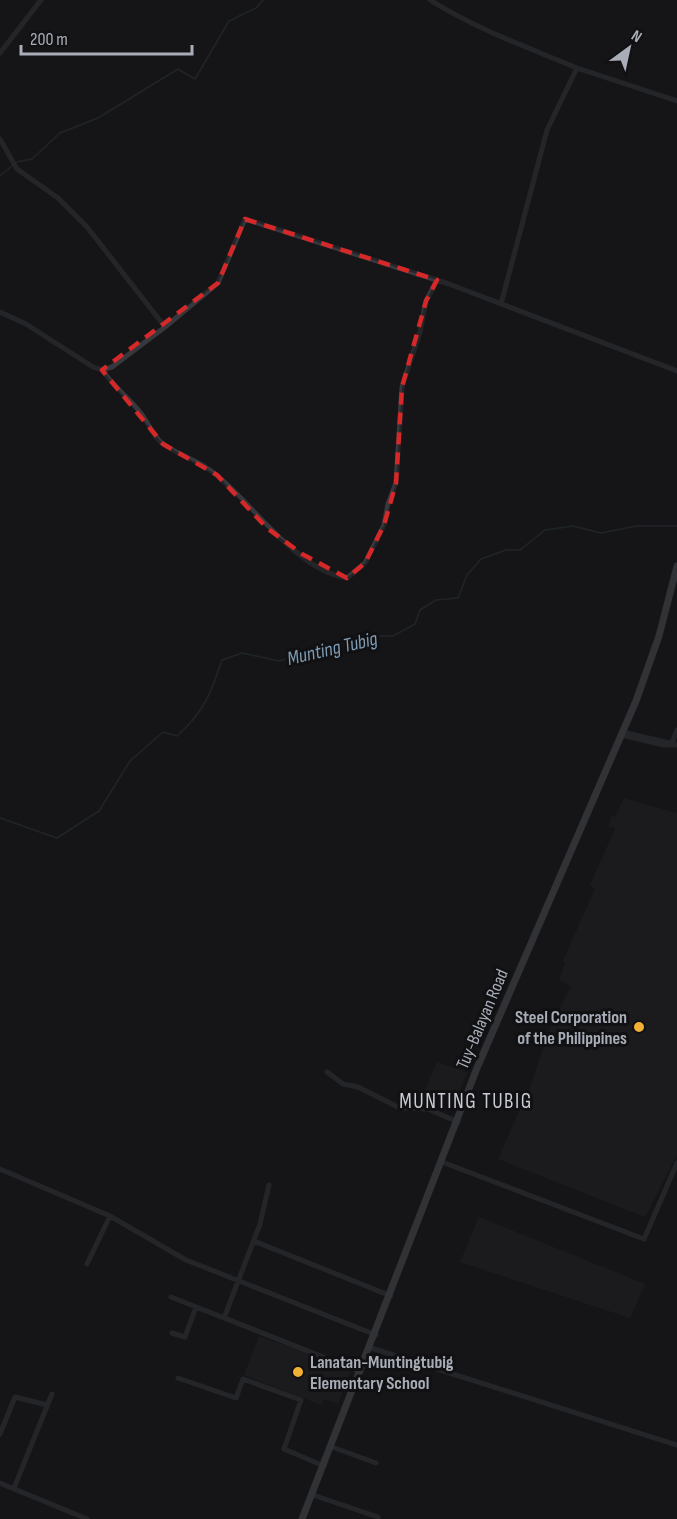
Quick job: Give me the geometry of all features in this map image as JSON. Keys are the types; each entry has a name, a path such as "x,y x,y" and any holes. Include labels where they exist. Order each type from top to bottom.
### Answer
{"main road":[{"name":"Tuy-Balayan Road","path":"302,1519 371,1348 477,1068 622,733 656,646 677,566"}],"street":[{"path":"0,53 41,0"},
{"path":"430,0 453,14 577,68 677,101"},
{"path":"501,304 547,130 577,68"},
{"path":"0,139 11,155 16,169 58,198 87,227 165,327"},
{"path":"0,312 26,324 93,367 102,370 112,368 218,283 245,219 437,280 677,371"},
{"path":"102,370 112,385 141,412 163,444 217,475 254,510 267,528 302,555 325,571 347,578 365,563 384,525 388,504 396,483 402,387 420,332 426,301 437,280"},
{"path":"622,733 674,744 677,730"},
{"path":"327,1072 344,1084 358,1087 405,1110 428,1110 458,1122"},
{"path":"442,1162 644,1239 677,1163"},
{"path":"0,1169 110,1216 186,1260 376,1335"},
{"path":"224,1318 254,1241 269,1185"},
{"path":"87,1264 110,1216"},
{"path":"254,1241 391,1296"},
{"path":"171,1297 361,1372"},
{"path":"172,1333 185,1337 196,1307"},
{"path":"371,1348 677,1445"},
{"path":"178,1378 236,1398 243,1379 301,1400 284,1449 324,1466"},
{"path":"14,1488 52,1394"},
{"path":"0,1434 15,1397 47,1405"},
{"path":"332,1447 376,1463"},
{"path":"0,1482 87,1519"},
{"path":"313,1495 378,1517"}],"highlighted area":[{"path":"245,219 437,280 426,301 402,387 396,483 384,525 365,563 347,578 302,554 267,528 217,475 163,444 102,370 218,283"}],"shaded area":[{"name":"Steel Corporation of the Philippines","path":"624,798 677,813 677,1155 645,1217 498,1159 531,1085 550,1028 571,986 559,980 565,963 563,961 595,889 590,885 615,829 608,826"},
{"path":"437,1062 467,1072 456,1101 425,1090"},
{"path":"479,1217 645,1284 630,1318 460,1262"},
{"name":"Lanatan-Muntingtubig Elementary School","path":"259,1336 351,1369 338,1404 323,1399 321,1405 244,1375"}],"waterway":[{"path":"17,162 32,159 60,133 98,118 178,69 195,79 229,21 256,8 263,0"},
{"path":"0,176 13,165"},
{"name":"Munting Tubig","path":"0,818 57,838 99,811 130,761 163,732 177,736 194,719 210,692 222,660 242,653 279,661 367,636 393,636 415,624 420,610 436,600 458,598 467,575 481,559 506,550 520,550 545,530 573,526 601,533 636,526 677,526"}],"place":[{"name":"Steel Corporation of the Philippines","path":"639,1027"},
{"name":"Lanatan-Muntingtubig Elementary School","path":"298,1372"}],"district":[{"name":"MUNTING TUBIG","path":"466,1101"}]}
